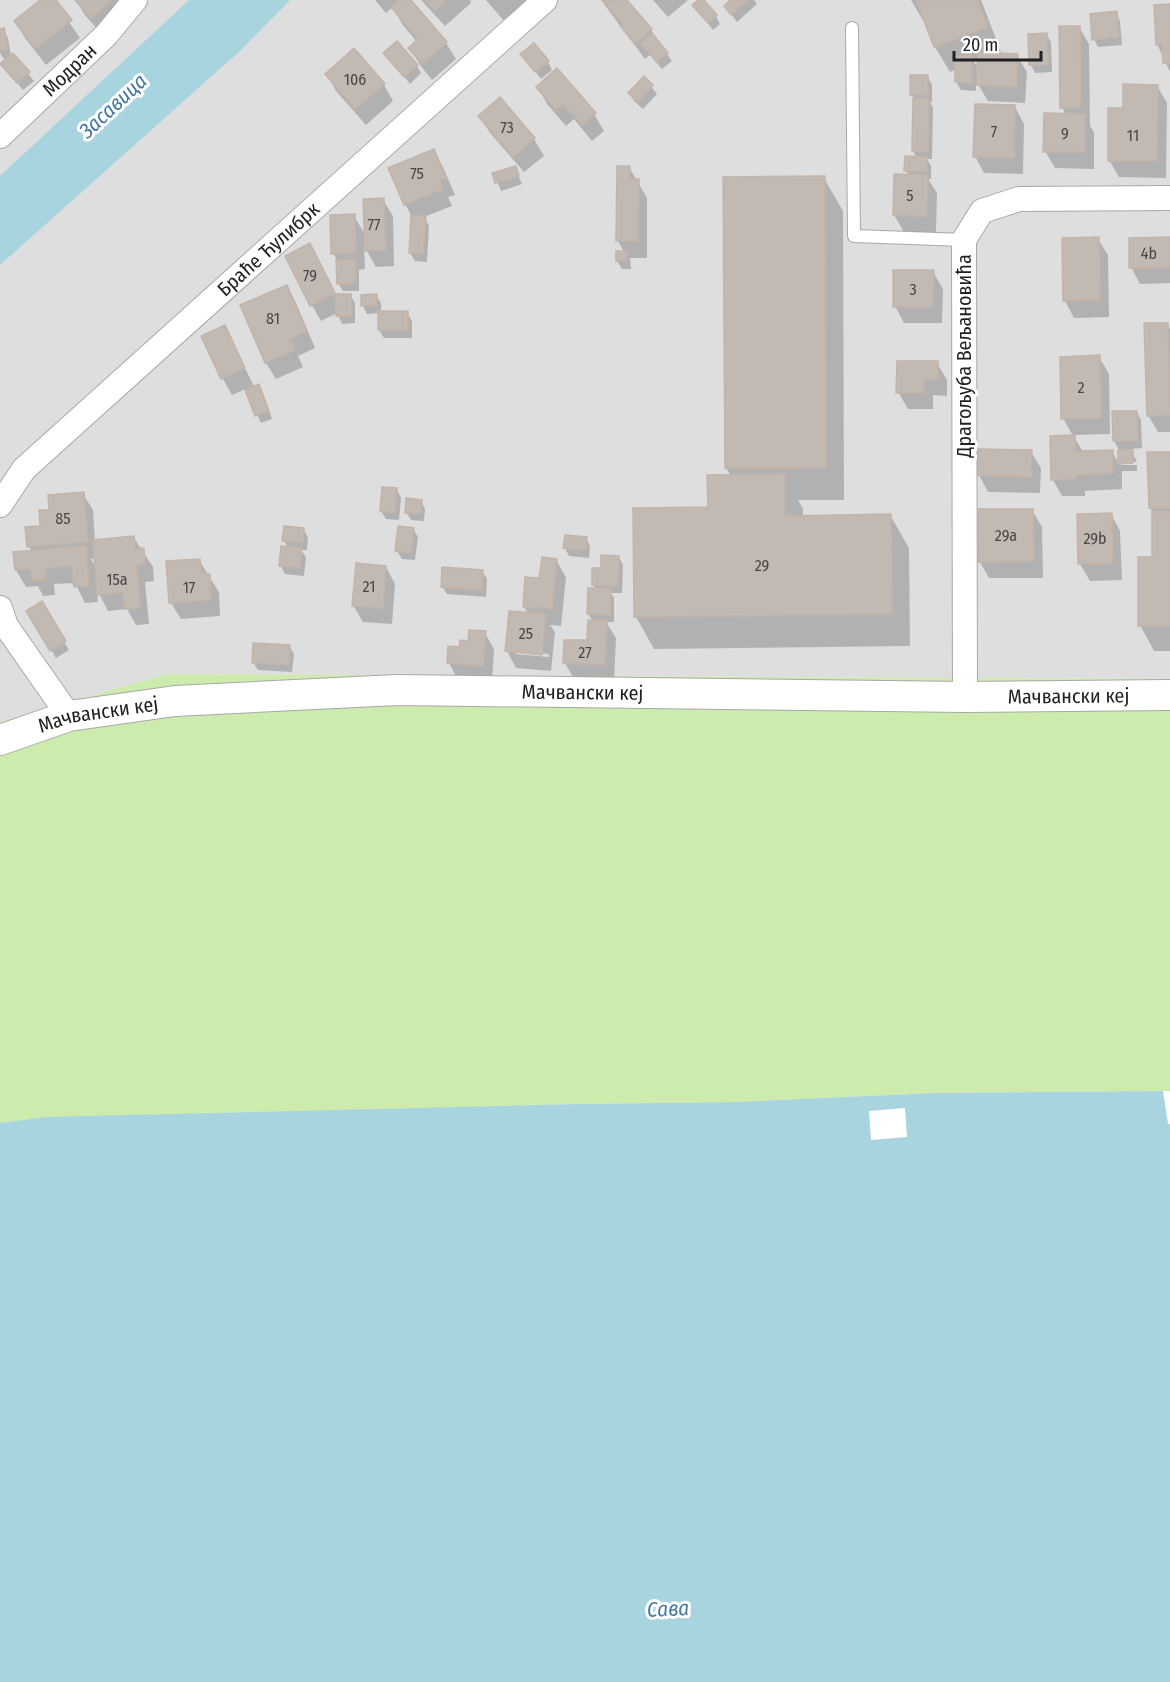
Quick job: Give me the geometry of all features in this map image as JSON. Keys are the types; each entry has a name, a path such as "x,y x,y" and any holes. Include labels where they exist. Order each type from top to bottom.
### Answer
{"street":[{"name":"Модран","path":"0,136 106,35 135,0"},
{"name":"Браће Ћулибрк","path":"0,505 24,469 545,0"},
{"name":"Драгољуба Вељановића","path":"965,697 964,240 982,211 1019,199 1170,198"},
{"path":"0,608 6,626 69,716"},
{"name":"Мачвански кеј","path":"0,740 69,716 175,701 397,690 965,697 1170,695"}],"lane":[{"path":"852,28 854,236 964,240"}],"shaded area":[{"path":"0,0 1170,0 1170,679 167,674 0,722"}],"green space":[{"path":"167,674 1170,679 1170,1091 935,1093 736,1102 579,1104 0,1123 0,722"}],"water":[{"name":"Засавица","path":"189,0 290,0 241,50 0,265 0,176"},
{"name":"Сава","path":"1170,1091 1170,1682 0,1682 0,1123 47,1117 736,1102 935,1093"}],"pier":[{"path":"1163,1091 1170,1091 1170,1124 1168,1124"},
{"path":"905,1108 907,1137 871,1140 869,1111"}],"building":[{"path":"40,0 56,0 72,20 35,49 14,21"},
{"path":"75,0 111,0 91,18"},
{"path":"399,0 411,0 447,42 422,64 408,48 418,39 391,7"},
{"path":"425,0 446,0 435,11"},
{"path":"602,0 627,0 652,29 635,44 620,26 623,24"},
{"path":"698,0 704,0 717,15 708,23 692,5"},
{"path":"730,0 748,0 731,15 724,6"},
{"path":"916,0 977,0 988,27 934,47"},
{"path":"1170,4 1170,63 1163,63 1162,44 1156,45 1154,5"},
{"path":"1117,11 1119,37 1092,40 1090,14"},
{"path":"1059,26 1080,26 1081,107 1060,108"},
{"path":"4,28 8,50 0,51 0,29"},
{"path":"652,33 668,53 657,62 640,43"},
{"path":"1047,33 1048,65 1029,65 1028,34"},
{"path":"397,41 418,65 404,77 383,53"},
{"path":"534,43 549,61 535,72 520,54"},
{"path":"354,48 385,84 355,109 325,74"},
{"path":"978,52 1018,54 1016,87 976,85"},
{"path":"13,53 30,72 17,83 0,64"},
{"path":"955,56 972,56 972,83 955,82"},
{"path":"557,68 596,113 582,125 563,104 556,110 536,87"},
{"path":"910,75 928,75 928,95 910,95"},
{"path":"644,76 653,85 638,102 628,93"},
{"path":"1123,84 1158,85 1157,161 1108,161 1108,108 1123,108"},
{"path":"500,97 535,138 513,157 478,116"},
{"path":"913,98 929,98 928,152 912,151"},
{"path":"975,104 1015,105 1014,158 973,157"},
{"path":"1044,113 1085,114 1085,152 1043,152"},
{"path":"434,149 446,178 440,180 443,189 404,205 388,168"},
{"path":"905,156 927,157 927,171 904,171"},
{"path":"516,166 519,176 495,183 492,173"},
{"path":"617,166 630,166 630,179 639,179 638,241 616,241"},
{"path":"894,174 928,175 927,216 893,215"},
{"path":"825,176 826,467 725,468 723,177"},
{"path":"384,198 386,250 365,251 363,199"},
{"path":"355,214 356,253 331,254 330,215"},
{"path":"411,215 426,216 423,254 409,253"},
{"path":"1099,237 1100,300 1063,301 1062,238"},
{"path":"1170,237 1170,267 1129,268 1129,238"},
{"path":"310,243 335,293 310,306 285,256"},
{"path":"616,251 627,251 627,261 616,261"},
{"path":"355,259 356,283 337,284 336,260"},
{"path":"893,270 934,270 933,307 893,307"},
{"path":"287,285 307,331 290,339 295,350 265,363 240,305"},
{"path":"335,294 351,294 352,316 336,316"},
{"path":"377,294 377,305 361,306 361,295"},
{"path":"378,311 408,311 408,330 378,330"},
{"path":"1144,323 1168,323 1170,415 1147,416"},
{"path":"225,325 245,368 221,379 201,336"},
{"path":"1100,355 1101,418 1061,419 1060,357"},
{"path":"897,361 938,361 938,379 924,379 924,393 896,393"},
{"path":"259,384 269,411 255,416 245,390"},
{"path":"1112,411 1137,411 1138,441 1113,441"},
{"path":"1075,435 1075,451 1113,450 1113,473 1076,475 1076,479 1051,480 1050,436"},
{"path":"978,449 1032,450 1031,477 977,475"},
{"path":"1118,450 1133,450 1133,463 1118,464"},
{"path":"1147,452 1170,452 1170,508 1149,508"},
{"path":"785,474 785,516 891,514 892,614 634,617 633,508 708,507 707,475"},
{"path":"382,487 397,488 395,513 380,511"},
{"path":"84,492 88,542 27,547 25,527 40,526 39,510 49,510 48,495"},
{"path":"406,498 422,500 421,514 405,513"},
{"path":"978,509 1033,509 1034,561 978,562"},
{"path":"1152,512 1170,512 1170,626 1138,626 1138,557 1152,557"},
{"path":"1112,513 1113,563 1078,564 1077,514"},
{"path":"284,526 304,528 303,543 282,541"},
{"path":"398,526 414,528 411,553 395,551"},
{"path":"565,535 587,537 586,550 563,548"},
{"path":"134,536 135,549 144,548 145,564 137,565 140,608 125,609 123,592 97,595 93,540"},
{"path":"86,546 89,586 74,587 72,566 46,568 46,579 32,580 31,569 15,570 13,552"},
{"path":"281,546 302,548 300,568 279,566"},
{"path":"601,555 619,556 618,586 592,585 592,568 601,568"},
{"path":"542,557 557,559 552,609 523,607 525,577 539,578"},
{"path":"200,559 201,574 210,574 211,600 169,603 166,561"},
{"path":"356,563 386,566 383,608 352,606"},
{"path":"442,567 483,570 482,590 441,587"},
{"path":"588,588 611,588 610,615 587,614"},
{"path":"42,601 66,641 50,651 26,611"},
{"path":"509,611 546,614 542,655 505,651"},
{"path":"588,620 607,620 605,665 563,663 564,640 587,640"},
{"path":"469,630 486,631 483,666 447,663 448,646 459,647 460,640 468,641"},
{"path":"253,643 290,645 289,665 252,663"}]}
